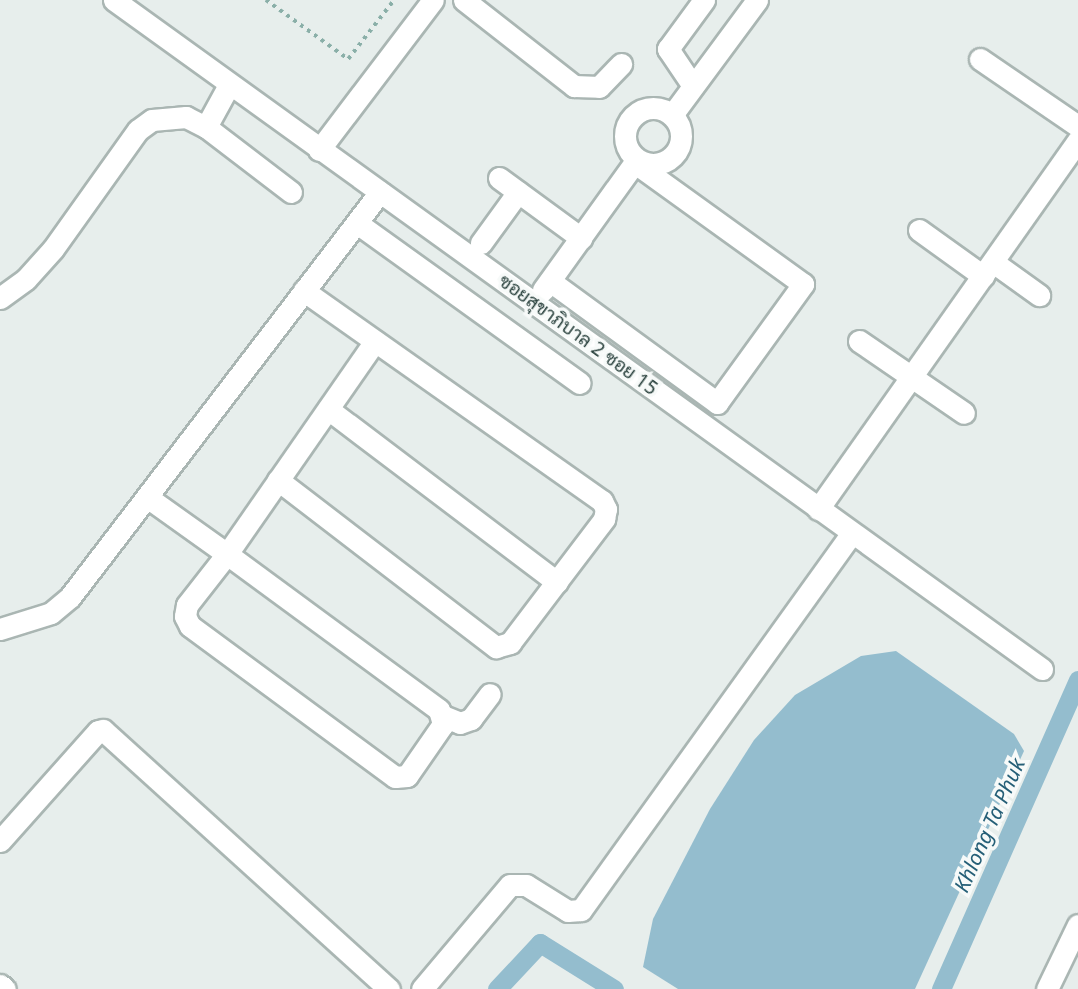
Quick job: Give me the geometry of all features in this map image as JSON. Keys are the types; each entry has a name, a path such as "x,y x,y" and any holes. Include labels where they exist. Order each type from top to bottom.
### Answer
{"street":[{"name":"ซอยสุขาภิบาล 2 ซอย 15","path":"114,0 1042,669"},
{"path":"319,150 433,0"},
{"path":"693,86 668,49 704,0"},
{"path":"672,115 757,0"},
{"path":"475,3 575,86 598,87 621,64"},
{"path":"980,59 1078,126"},
{"path":"206,127 229,85"},
{"path":"550,281 718,403 803,284 636,161 625,136 631,119 656,108 672,115 681,130 674,155 659,163 636,161"},
{"path":"0,298 26,279 53,249 138,130 152,120 168,115 186,117 206,127 291,192"},
{"path":"818,509 1078,141"},
{"path":"534,303 636,161"},
{"path":"499,178 580,238"},
{"path":"0,629 51,613 71,597 380,192"},
{"path":"481,243 518,192"},
{"path":"357,222 580,383"},
{"path":"919,230 1039,295"},
{"path":"278,480 496,646 510,643 604,519 602,501 304,291"},
{"path":"375,341 227,554 187,606 190,626 395,777 407,776 443,724 443,716"},
{"path":"859,341 964,413"},
{"path":"328,410 557,582"},
{"path":"147,497 443,716 460,723 471,719 490,694"},
{"path":"422,989 510,885 526,885 568,911 581,910 852,533"},
{"path":"0,841 103,730 388,989"},
{"path":"1047,989 1078,925"},
{"path":"0,985 5,989"}],"path":[{"path":"266,0 348,59 394,0"}],"water":[{"path":"896,651 1014,734 1024,751 915,989 678,989 643,967 653,919 710,809 754,740 795,695 861,656"}],"waterway":[{"name":"Khlong Ta Phuk","path":"941,989 1078,680"},
{"name":"Khlong Ta Phuk","path":"497,989 540,943 614,989"}]}
